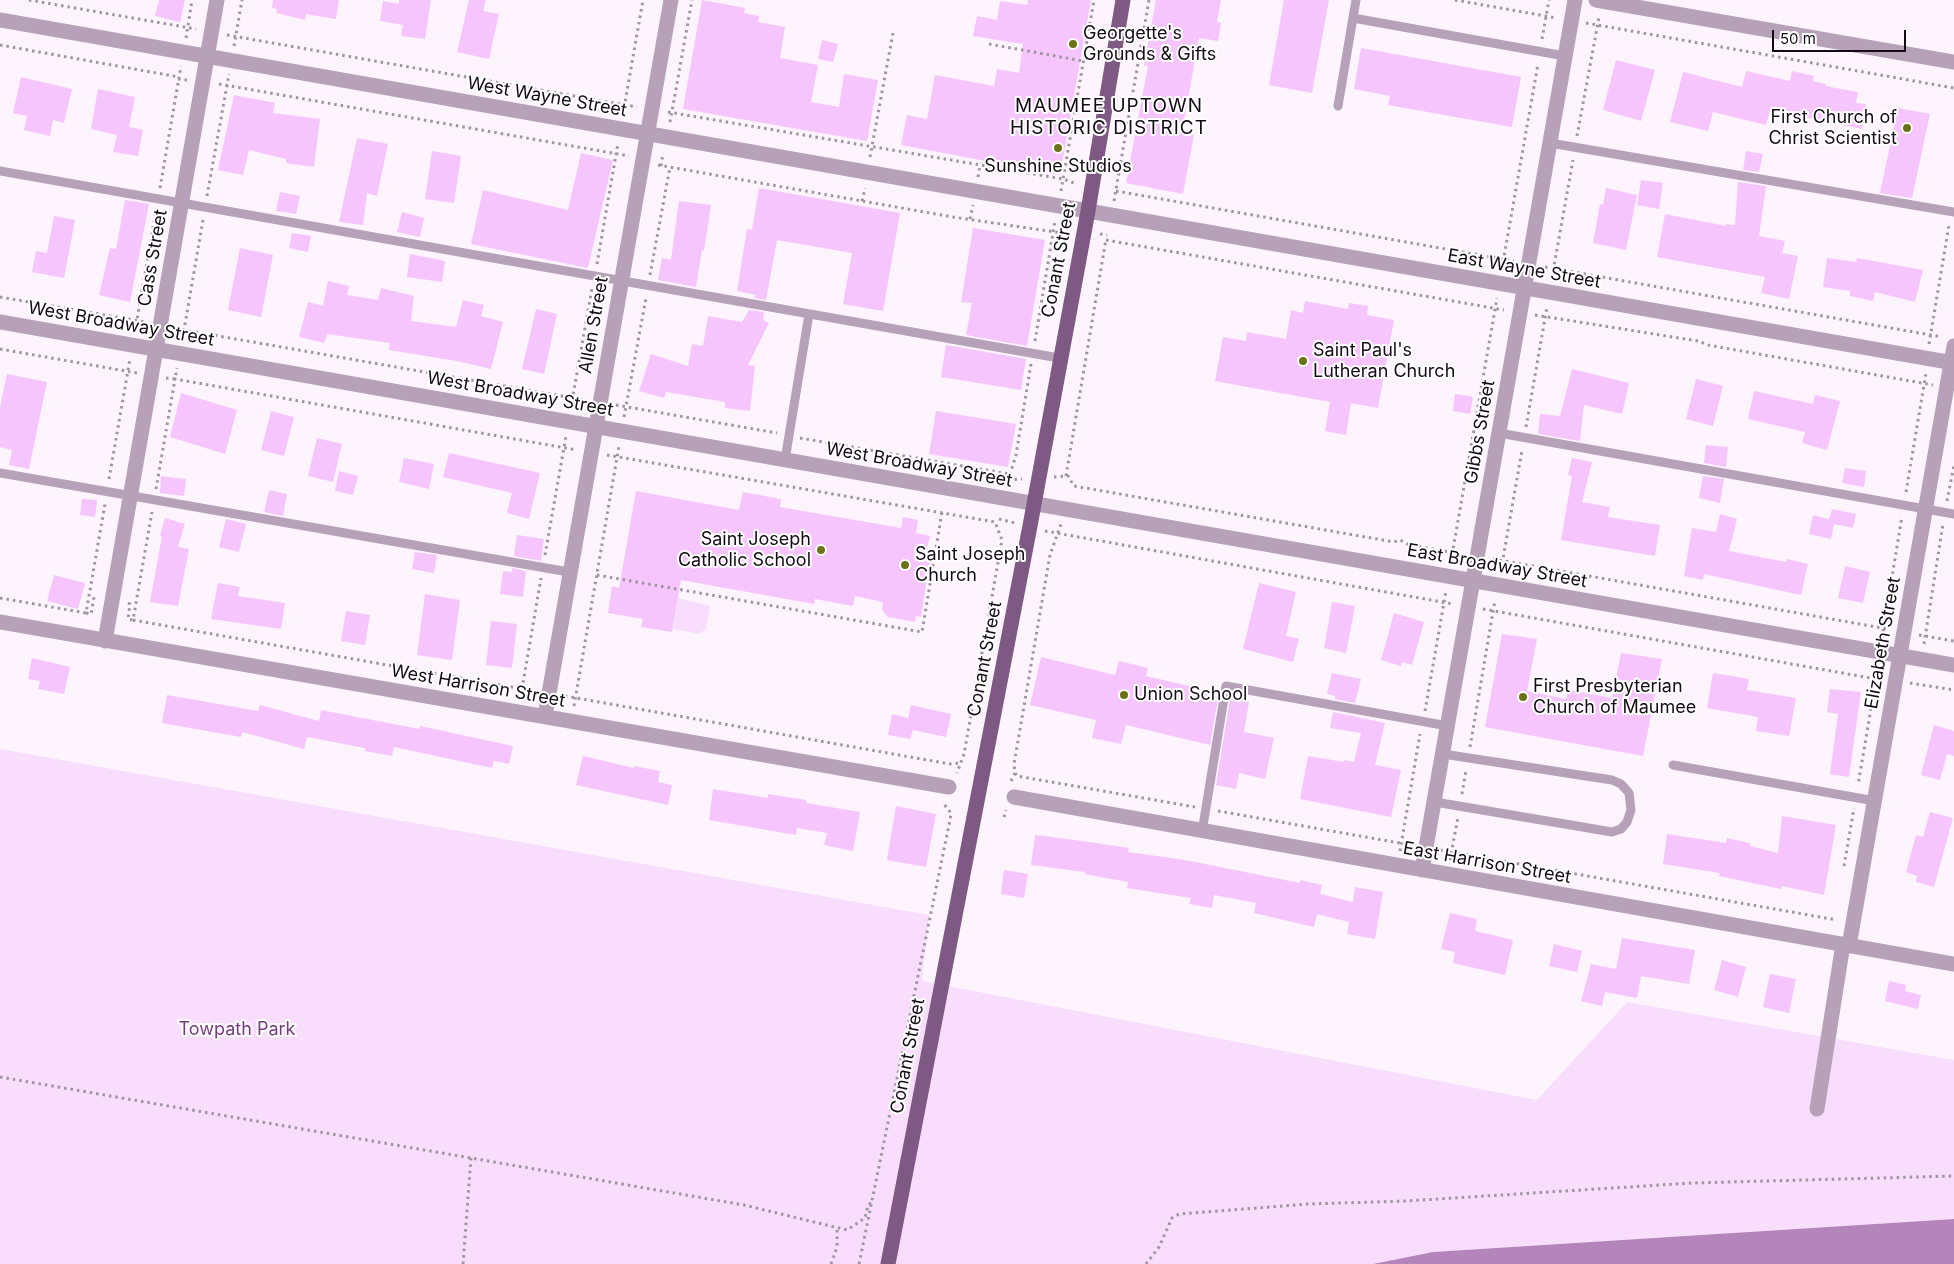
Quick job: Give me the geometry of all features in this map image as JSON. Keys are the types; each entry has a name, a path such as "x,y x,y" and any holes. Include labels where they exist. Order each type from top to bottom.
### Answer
{"main road":[{"name":"Conant Street","path":"888,1264 1088,211 1123,0"}],"street":[{"name":"Cass Street","path":"105,641 217,0"},
{"name":"Allen Street","path":"545,716 641,160 671,0"},
{"name":"Gibbs Street","path":"1422,870 1575,0"},
{"path":"1596,0 1954,62"},
{"name":"West Wayne Street","path":"0,20 1088,211"},
{"name":"East Wayne Street","path":"1088,211 1952,363"},
{"name":"West Broadway Street","path":"0,322 1033,504"},
{"name":"Elizabeth Street","path":"1817,1109 1841,944 1875,801 1954,346"},
{"name":"East Broadway Street","path":"1033,504 1954,665"},
{"name":"West Harrison Street","path":"0,622 949,787"},
{"name":"East Harrison Street","path":"1011,794 1202,832 1954,964"}],"lane":[{"path":"1338,106 1356,0"},
{"path":"1353,18 1565,56"},
{"path":"1550,143 1953,212"},
{"path":"0,170 1059,358"},
{"path":"785,460 809,314"},
{"path":"1499,434 1949,513"},
{"path":"0,473 569,572"},
{"path":"1202,832 1226,686 1448,726"},
{"path":"1434,802 1612,832 1621,828 1627,822 1631,810 1629,794 1621,784 1612,780 1443,754"},
{"path":"1673,765 1875,801"}],"path":[{"path":"29,0 624,105 1063,179 1094,0"},
{"path":"0,297 137,320 192,0"},
{"path":"184,330 242,0"},
{"path":"522,689 643,0"},
{"path":"661,166 692,0"},
{"path":"1149,0 1066,476 1074,486 1394,542 1400,540 1408,545 1954,641"},
{"path":"1454,0 1954,88"},
{"path":"1504,259 1549,0"},
{"path":"862,200 893,32"},
{"path":"989,44 1083,61"},
{"path":"0,46 616,153 661,166 1054,233 1016,455 1003,499 998,525 1002,540 964,754 960,762"},
{"path":"1884,629 1953,212"},
{"path":"1106,240 1495,309 1698,341 1708,345 1924,383"},
{"path":"1398,866 1495,309"},
{"path":"1448,874 1546,317"},
{"path":"0,348 128,371"},
{"path":"123,618 126,603 130,604 128,619 133,620 175,379 564,448"},
{"path":"618,456 942,512 995,522 998,525"},
{"path":"1918,684 1925,636 1949,513 1954,465"},
{"path":"1008,480 1066,476"},
{"path":"1004,817 1015,773 1014,764 1050,555 1074,486"},
{"path":"597,575 922,632 942,512"},
{"path":"1058,534 1876,679 1954,690"},
{"path":"1844,873 1876,679"},
{"path":"859,1264 950,820 951,813 948,808"},
{"path":"1837,910 1841,944"},
{"path":"0,1077 744,1205 847,1230 865,1218 868,1205 872,1202"},
{"path":"463,1264 472,1158"},
{"path":"1146,1264 1158,1247 1172,1218 1179,1214 1299,1204 1406,1200 1692,1183 1954,1176"},
{"path":"831,1264 837,1247 838,1228"}],"green space":[{"path":"678,598 710,606 706,629 699,634 673,629"},
{"name":"Towpath Park","path":"0,749 929,915 922,981 1537,1100 1627,1002 1954,1060 1954,1219 1433,1252 1373,1264 0,1264"}],"shaded area":[{"path":"1954,1219 1954,1264 1373,1264 1433,1252"}],"building":[{"path":"159,0 185,0 180,22 155,16"},
{"path":"273,0 339,0 336,19 306,14 305,20 276,13 277,9 272,8"},
{"path":"399,0 431,0 425,39 401,36 403,25 380,21 383,1 399,4"},
{"path":"469,0 486,0 483,11 499,14 489,59 457,52"},
{"path":"702,0 745,8 744,13 759,16 758,22 785,27 780,58 818,65 811,102 839,107 844,74 878,80 867,141 683,109"},
{"path":"1028,0 1091,0 1060,175 901,145 907,115 927,119 935,75 994,86 997,69 1019,73 1023,44 973,36 977,16 997,20 1000,1 1027,5"},
{"path":"1156,0 1221,0 1217,22 1221,23 1218,41 1199,38 1182,132 1194,135 1183,194 1126,183 1148,66 1144,65"},
{"path":"1284,0 1329,0 1312,93 1269,85"},
{"path":"822,40 838,44 833,62 818,59"},
{"path":"1361,48 1521,77 1512,127 1388,105 1390,96 1354,89"},
{"path":"1616,60 1655,70 1641,121 1603,110"},
{"path":"1746,71 1790,81 1792,71 1814,76 1813,81 1826,84 1825,86 1858,92 1856,103 1866,104 1862,129 1770,110 1766,125 1713,112 1708,131 1670,122 1683,72 1742,87"},
{"path":"21,77 72,89 64,123 53,120 50,136 24,130 27,116 13,113"},
{"path":"98,89 135,97 129,127 143,130 138,156 113,152 117,135 91,129"},
{"path":"234,95 275,103 273,113 320,119 314,167 286,163 286,159 249,150 243,175 218,170"},
{"path":"1898,108 1930,114 1912,198 1880,193"},
{"path":"357,138 388,144 377,196 367,193 363,225 339,222"},
{"path":"432,151 461,156 454,203 425,199"},
{"path":"1746,151 1763,154 1759,172 1743,170"},
{"path":"581,153 613,160 588,268 471,244 483,190 568,210"},
{"path":"1641,180 1663,183 1659,209 1637,205"},
{"path":"1738,182 1766,186 1759,236 1785,241 1782,253 1798,256 1789,299 1761,293 1765,277 1657,257 1665,214 1726,226 1726,224 1735,225"},
{"path":"759,188 900,213 883,311 843,304 852,253 777,240 766,300 754,298 756,295 737,291 747,229 752,230"},
{"path":"1606,188 1637,195 1626,250 1593,243 1600,204 1603,205"},
{"path":"280,192 300,196 296,214 276,211"},
{"path":"125,200 149,204 130,302 99,295 110,248 116,249"},
{"path":"679,201 711,205 696,287 658,280 662,258 671,260"},
{"path":"402,212 424,218 420,237 397,232"},
{"path":"54,216 75,220 64,278 32,272 36,251 47,253"},
{"path":"973,228 1045,240 1027,346 966,335 972,303 961,302"},
{"path":"292,233 311,236 308,252 289,248"},
{"path":"240,248 273,255 261,317 228,310"},
{"path":"410,254 445,261 442,282 407,277"},
{"path":"1827,258 1856,262 1857,258 1923,270 1915,302 1875,292 1873,301 1850,296 1850,291 1823,287"},
{"path":"328,281 349,286 347,295 378,300 381,288 414,296 411,321 456,327 463,300 484,305 481,316 503,322 491,369 457,361 389,350 390,343 327,334 324,343 299,337 308,302 323,306"},
{"name":"Saint Paul's Lutheran Church","path":"1305,301 1348,309 1349,303 1368,306 1367,315 1394,320 1378,408 1351,403 1346,435 1325,431 1330,402 1215,381 1223,337 1246,341 1247,332 1286,339 1291,310 1303,313"},
{"path":"536,309 557,314 544,374 522,369"},
{"path":"749,310 764,312 763,320 769,323 748,365 755,366 750,411 725,408 725,402 666,392 664,398 639,391 651,354 688,366 692,344 703,346 708,316 742,322"},
{"path":"946,345 1026,359 1021,390 941,377"},
{"path":"1572,369 1629,383 1622,414 1584,405 1580,441 1538,434 1540,414 1560,416"},
{"path":"7,374 47,382 29,469 9,465 12,450 0,447 0,407"},
{"path":"1696,379 1723,386 1713,426 1686,419"},
{"path":"1754,391 1813,404 1815,395 1840,401 1827,450 1802,443 1805,432 1748,419"},
{"path":"181,393 237,410 225,454 170,437"},
{"path":"1455,394 1473,397 1470,414 1453,411"},
{"path":"271,411 294,417 284,456 261,450"},
{"path":"936,411 1016,424 1008,467 929,454"},
{"path":"317,438 342,444 333,482 308,476"},
{"path":"1706,445 1728,447 1726,467 1704,463"},
{"path":"449,453 540,473 529,519 507,513 512,493 443,477"},
{"path":"404,458 434,464 429,489 399,482"},
{"path":"1572,458 1592,462 1582,502 1610,507 1608,517 1660,525 1655,556 1561,540 1572,476 1568,475"},
{"path":"1845,468 1866,471 1864,487 1842,483"},
{"path":"339,471 358,476 353,495 335,491"},
{"path":"161,476 186,479 184,496 160,493"},
{"path":"1703,476 1724,479 1720,503 1699,498"},
{"path":"269,490 287,494 283,516 264,512"},
{"name":"Saint Joseph Catholic School","path":"636,491 739,510 743,492 781,499 780,507 901,528 903,517 918,520 916,533 930,536 927,548 932,548 921,617 916,616 915,622 888,617 882,610 883,602 855,596 853,606 815,599 814,604 681,580 672,632 641,627 643,619 608,613 612,586 619,588"},
{"path":"82,499 97,500 95,517 80,515"},
{"path":"1832,509 1856,514 1853,528 1834,524 1831,539 1809,534 1813,515 1829,519"},
{"path":"1720,514 1737,519 1729,551 1786,562 1787,559 1808,564 1801,595 1704,574 1703,580 1684,576 1692,528 1716,532"},
{"path":"165,518 185,524 178,547 189,549 178,606 150,602 162,536 160,536"},
{"path":"226,519 246,524 239,552 219,547"},
{"path":"517,535 544,539 541,561 514,556"},
{"path":"415,552 437,555 434,573 412,569"},
{"path":"1845,566 1870,572 1863,603 1838,598"},
{"path":"512,568 526,571 523,597 500,594 503,571 512,572"},
{"path":"54,575 85,583 78,609 47,601"},
{"path":"218,583 240,587 238,596 285,603 281,629 211,619"},
{"path":"1259,583 1296,592 1286,636 1299,639 1293,662 1243,649"},
{"path":"425,594 460,600 452,660 417,655"},
{"path":"1332,602 1355,606 1346,653 1324,648"},
{"path":"346,611 370,615 365,645 341,641"},
{"path":"1394,613 1424,622 1412,665 1402,662 1401,666 1381,660"},
{"path":"491,621 517,624 512,668 486,665"},
{"name":"First Presbyterian Church of Maumee","path":"1502,634 1537,639 1527,691 1566,699 1568,690 1612,698 1621,653 1662,659 1643,756 1485,727"},
{"path":"1041,657 1115,675 1119,661 1148,668 1146,676 1219,693 1210,745 1126,725 1121,744 1092,738 1096,720 1030,705"},
{"path":"32,658 70,667 64,694 38,689 40,681 28,679"},
{"path":"1332,673 1361,679 1355,703 1335,699 1335,696 1327,694"},
{"path":"1713,673 1749,679 1747,690 1796,698 1789,736 1756,731 1758,717 1707,708"},
{"path":"1830,689 1861,692 1849,777 1830,774 1838,714 1827,712"},
{"path":"167,695 258,711 260,705 319,721 321,710 419,729 420,726 513,746 509,764 494,761 492,768 394,747 392,756 365,751 365,748 307,737 304,749 242,732 241,737 162,723"},
{"path":"1230,699 1249,702 1244,732 1274,738 1265,779 1239,773 1236,789 1216,785"},
{"path":"911,705 951,714 946,737 913,730 910,739 888,735 892,714 908,718"},
{"path":"1333,712 1385,723 1375,765 1401,770 1391,817 1300,799 1308,756 1354,762 1361,733 1330,728"},
{"path":"1934,725 1954,731 1954,756 1947,754 1940,780 1921,775"},
{"path":"583,756 634,768 634,766 660,771 658,782 672,785 668,805 576,785"},
{"path":"713,789 768,798 768,794 806,800 806,803 860,812 853,851 824,845 827,833 797,828 796,835 709,820"},
{"path":"896,806 936,814 926,867 887,860"},
{"path":"1930,812 1953,818 1934,887 1916,882 1917,876 1906,872 1916,835 1923,837"},
{"path":"1782,816 1836,825 1824,895 1782,886 1781,889 1719,876 1720,873 1663,864 1667,834 1726,843 1727,838 1750,843 1750,846 1778,853"},
{"path":"1035,835 1129,848 1128,852 1185,860 1300,883 1300,880 1322,885 1320,894 1353,902 1355,887 1383,892 1375,939 1347,934 1349,922 1317,914 1314,927 1254,913 1256,903 1214,895 1212,908 1189,904 1191,898 1127,888 1128,882 1084,874 1085,872 1031,865"},
{"path":"1004,870 1028,874 1024,898 1001,894"},
{"path":"1450,913 1477,919 1475,931 1513,940 1505,975 1453,963 1455,952 1441,949"},
{"path":"1622,938 1695,950 1689,984 1641,976 1637,998 1605,992 1602,1006 1581,1001 1591,964 1616,969"},
{"path":"1554,944 1582,951 1577,972 1549,966"},
{"path":"1722,960 1746,967 1738,997 1714,990"},
{"path":"1770,974 1796,979 1789,1013 1763,1007"},
{"path":"1889,981 1906,985 1905,991 1921,995 1918,1009 1885,1001"}],"place":[{"name":"Georgette's Grounds & Gifts","path":"1073,44"},
{"name":"First Church of Christ Scientist","path":"1907,128"},
{"name":"Sunshine Studios","path":"1058,148"},
{"name":"Saint Paul's Lutheran Church","path":"1303,361"},
{"name":"Saint Joseph Catholic School","path":"821,550"},
{"name":"Saint Joseph Church","path":"905,565"},
{"name":"Union School","path":"1124,695"},
{"name":"First Presbyterian Church of Maumee","path":"1523,697"}],"district":[{"name":"MAUMEE UPTOWN HISTORIC DISTRICT","path":"1109,117"}]}
